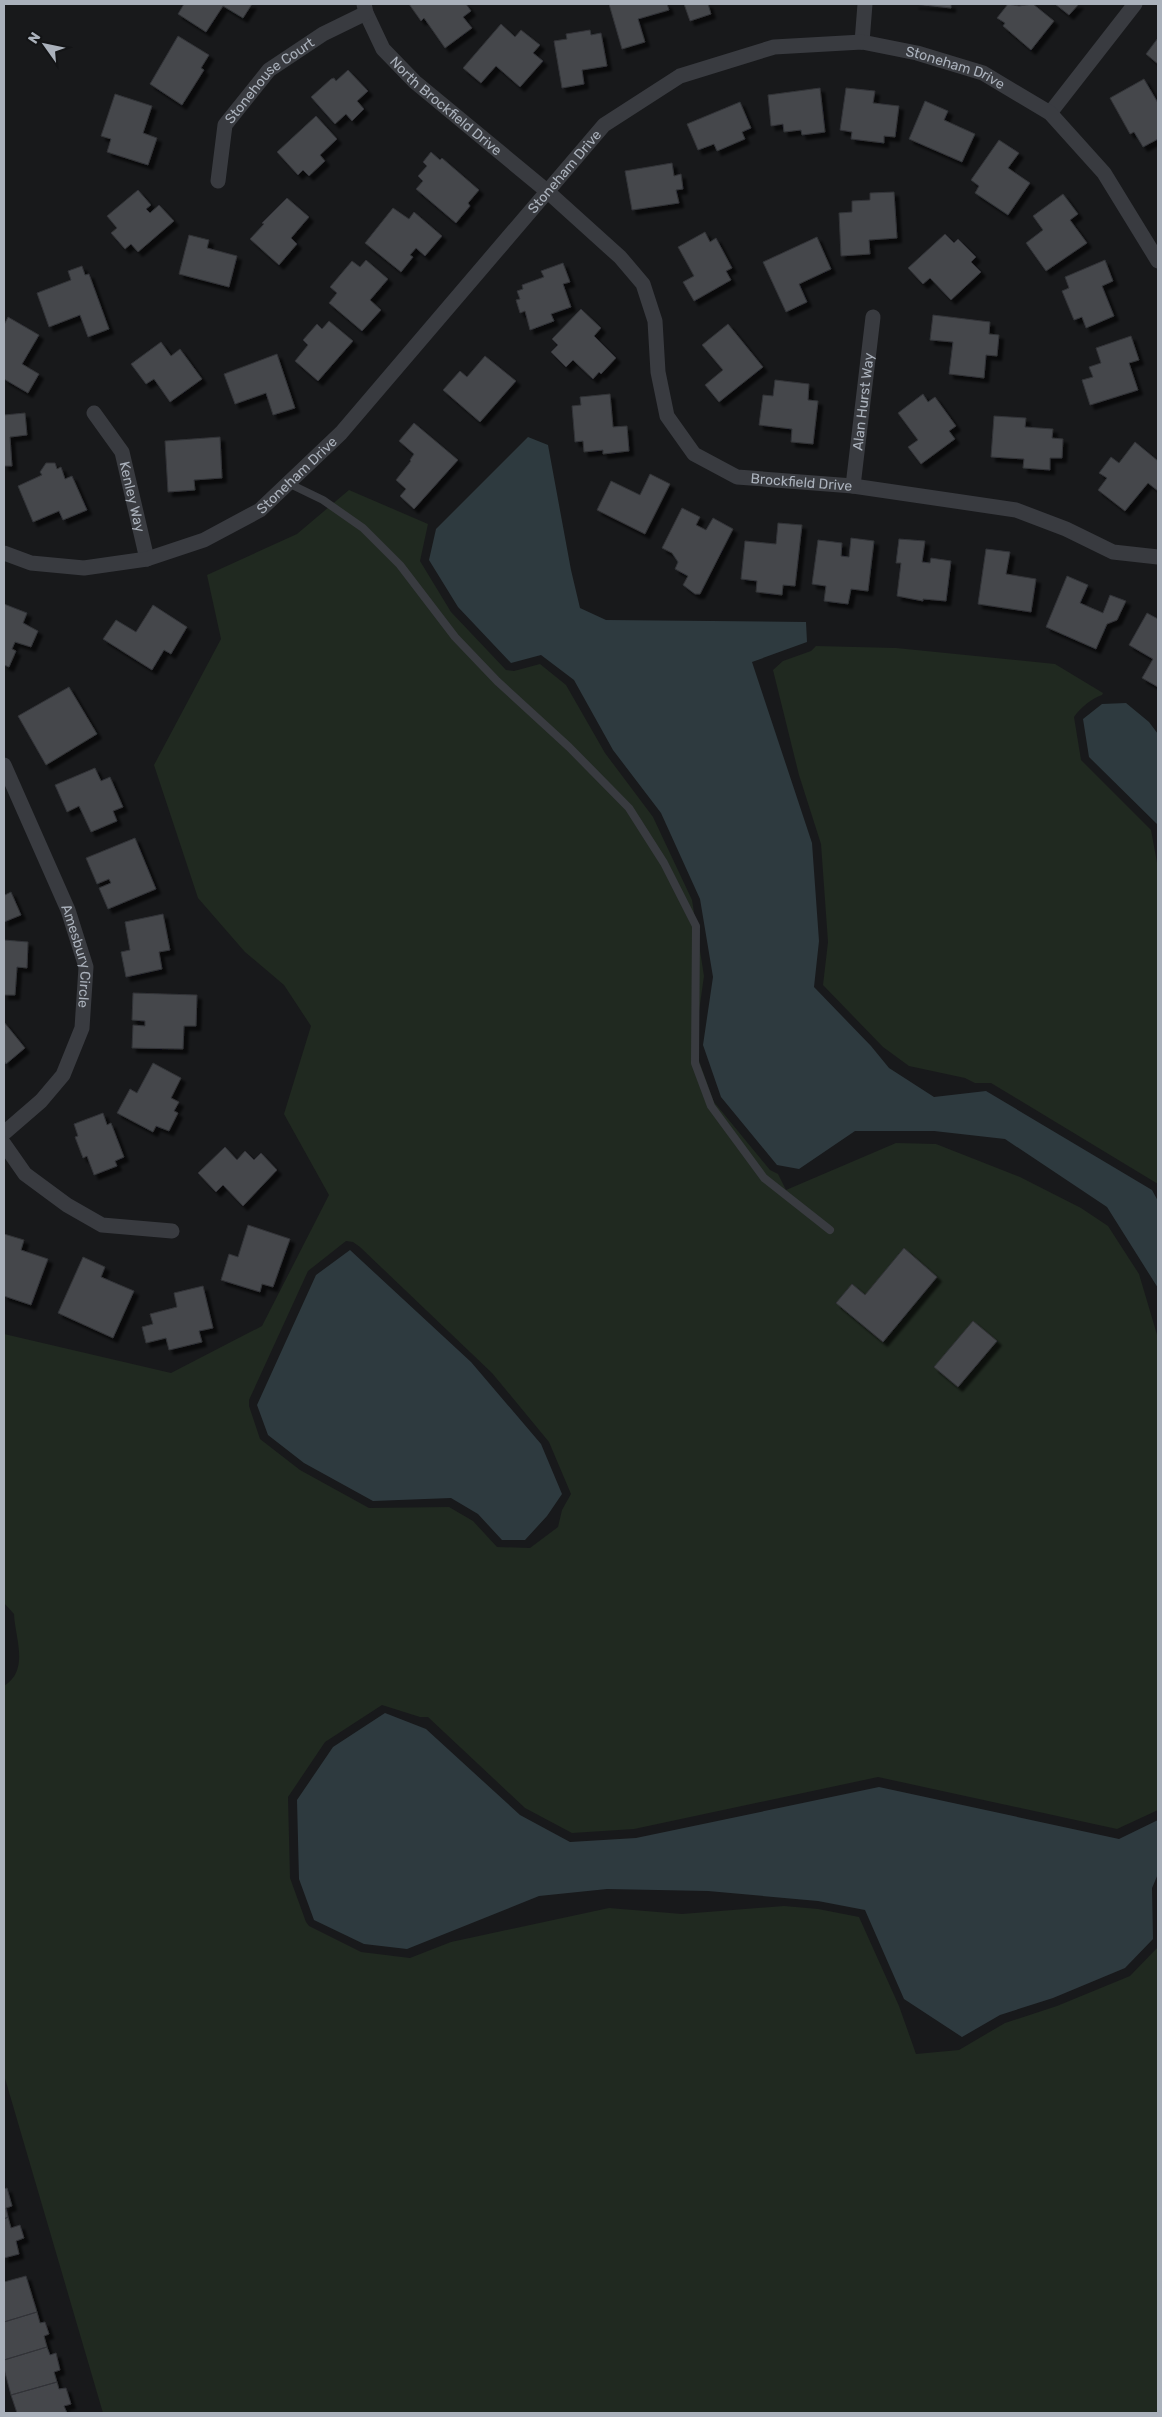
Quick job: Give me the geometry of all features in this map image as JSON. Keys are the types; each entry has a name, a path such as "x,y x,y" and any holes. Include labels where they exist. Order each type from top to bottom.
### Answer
{"street":[{"path":"862,42 865,4"},
{"path":"1050,113 1135,4"},
{"name":"Stonehouse Court","path":"218,181 225,125 269,70 365,9"},
{"name":"North Brockfield Drive","path":"365,9 383,50 415,82 548,192"},
{"name":"Stoneham Drive","path":"4,553 31,563 84,568 147,559 204,540 260,510 290,484 341,433 604,125 680,76 774,47 862,42 917,53 983,73 1050,113 1104,173 1158,261"},
{"name":"Brockfield Drive","path":"548,192 620,257 643,284 655,321 658,372 667,416 694,454 737,477 853,486 1016,510 1066,529 1113,552 1158,557"},
{"name":"Alan Hurst Way","path":"853,486 874,317"},
{"name":"Kenley Way","path":"94,413 122,452 147,559"},
{"name":"Amesbury Circle","path":"4,766 68,910 86,968 82,1028 63,1075 40,1101 4,1133"},
{"path":"4,1144 25,1174 67,1205 102,1225 172,1231"}],"lane":[{"path":"290,484 323,500 363,528 400,565 455,637 496,681 569,747 629,808 664,863 696,926 695,1063 712,1106 764,1178 830,1230"}],"shaded area":[{"path":"528,437 548,445 571,570 580,608 606,620 806,622 807,642 752,662 812,843 819,941 814,987 871,1046 889,1068 934,1097 986,1091 1152,1190 1158,1201 1158,1288 1107,1207 1005,1139 934,1131 855,1131 799,1169 777,1165 721,1097 703,1045 713,977 700,899 661,813 613,750 574,680 541,655 511,663 458,607 429,560 436,529"},
{"path":"349,490 428,524 420,561 451,612 506,670 514,671 540,664 566,685 605,753 653,817 692,900 704,976 694,1047 714,1102 770,1170 778,1174 786,1190 896,1143 936,1144 1020,1177 1081,1208 1108,1226 1139,1274 1158,1338 1158,1810 1117,1829 878,1777 634,1829 572,1833 525,1808 428,1717 420,1717 382,1705 325,1742 288,1797 290,1878 306,1922 309,1926 361,1952 410,1958 451,1942 609,1908 682,1914 784,1906 818,1909 859,1917 899,2006 916,2054 959,2050 1005,2023 1057,2006 1130,1976 1158,1947 1158,2413 103,2413 4,2075 4,1686 17,1671 19,1653 14,1614 4,1603 4,1334 171,1373 262,1326 329,1195 284,1114 311,1026 284,985 245,952 198,898 154,765 221,639 207,575 297,534","holes":["346,1241 353,1242 492,1373 549,1442 571,1494 562,1510 558,1527 530,1548 497,1547 473,1521 449,1507 369,1508 300,1470 260,1439 249,1406 249,1400 308,1271"]},
{"path":"816,646 896,648 1055,664 1103,693 1086,704 1074,717 1081,760 1151,830 1158,868 1158,1184 991,1083 975,1083 965,1078 909,1066 883,1047 823,985 828,942 821,844 799,775 773,670 783,661 811,651"},
{"path":"1126,703 1149,722 1158,734 1158,825 1089,757 1083,719 1102,704"},
{"path":"350,1250 471,1362 541,1444 562,1494 547,1516 525,1540 502,1540 478,1514 451,1498 373,1501 304,1463 268,1435 257,1405 316,1275"},
{"path":"385,1713 426,1729 520,1815 570,1842 636,1838 879,1787 1119,1839 1158,1820 1158,1874 1152,1888 1153,1939 1125,1968 1053,1998 1000,2015 962,2037 904,1999 865,1910 818,1901 708,1891 607,1889 539,1896 407,1949 364,1944 314,1920 299,1879 297,1800 333,1747"}],"building":[{"path":"184,4 252,4 243,18 223,6 206,32 178,14"},
{"path":"409,4 466,4 471,11 463,17 472,28 445,48 424,18 421,21"},
{"path":"609,4 667,4 669,10 638,19 645,42 622,49"},
{"path":"684,4 708,4 711,14 690,21"},
{"path":"914,4 951,4 951,8"},
{"path":"1008,4 1019,6 1033,4 1054,21 1031,50 1003,26 1005,23 997,18"},
{"path":"1055,4 1079,4 1069,15"},
{"path":"501,24 515,37 521,30 540,45 533,53 543,61 520,87 496,66 481,83 463,68"},
{"path":"590,30 591,35 601,33 607,66 582,70 584,84 562,88 554,41 567,39 566,34"},
{"path":"178,36 209,55 201,68 204,70 182,105 150,84"},
{"path":"1158,38 1158,64 1146,54"},
{"path":"348,70 368,91 357,101 364,109 352,121 346,114 335,124 311,97 331,79 334,78 336,81"},
{"path":"1144,79 1158,103 1158,139 1143,147 1134,132 1130,134 1110,98"},
{"path":"820,88 825,132 802,135 801,130 784,132 783,124 771,126 768,95"},
{"path":"846,88 875,91 873,103 899,106 895,137 884,136 884,143 851,139 852,132 840,130"},
{"path":"115,94 152,106 143,133 157,138 148,165 107,152 111,139 101,136"},
{"path":"925,101 948,111 944,120 975,134 962,162 909,139"},
{"path":"740,102 751,128 742,132 745,139 717,151 714,144 698,150 687,124"},
{"path":"316,116 337,139 320,155 325,161 309,176 303,170 298,175 277,152"},
{"path":"999,140 1019,153 1008,168 1030,183 1008,215 975,193 979,186 971,180"},
{"path":"431,152 440,160 442,158 479,190 468,203 470,206 456,223 416,189 423,181 418,176 427,166 423,162"},
{"path":"672,163 674,176 681,174 683,189 676,190 679,203 632,210 625,171"},
{"path":"138,190 151,205 146,209 150,213 159,205 174,221 138,252 131,244 125,249 111,233 117,228 107,216"},
{"path":"894,192 897,238 869,240 870,254 841,256 839,213 852,212 852,201 870,200 870,193"},
{"path":"1063,194 1078,214 1070,220 1087,243 1046,271 1026,243 1043,230 1033,216"},
{"path":"287,198 309,217 291,238 297,244 279,265 250,239 264,224 262,223"},
{"path":"393,208 409,219 414,212 442,236 425,256 416,248 410,255 413,257 401,272 365,243"},
{"path":"705,232 710,242 716,238 732,268 726,271 731,280 694,301 683,282 694,276 678,247"},
{"path":"945,234 954,243 958,239 976,257 971,262 981,272 951,300 930,278 923,284 908,268"},
{"path":"189,235 209,240 207,248 237,256 229,287 179,274"},
{"path":"817,237 831,269 799,284 807,302 786,312 763,262"},
{"path":"366,260 388,279 370,300 381,310 362,331 329,303 337,293 330,287 352,261 360,267"},
{"path":"1105,260 1113,281 1102,286 1114,316 1086,328 1082,317 1074,320 1062,291 1069,288 1065,277"},
{"path":"563,263 570,282 563,284 571,307 551,314 554,321 530,330 525,311 520,313 516,300 520,299 517,291 523,289 522,285 544,277 541,271"},
{"path":"82,266 85,275 89,274 109,329 88,337 80,315 49,327 37,293 71,280 68,271"},
{"path":"581,309 601,328 594,336 616,358 601,374 599,372 593,379 573,360 566,367 551,352 558,345 552,339"},
{"path":"933,315 990,322 989,334 999,335 997,356 986,355 984,378 949,374 953,342 930,340"},
{"path":"8,317 39,335 22,364 39,374 28,393 4,379 4,325"},
{"path":"329,321 353,341 318,381 295,361 308,345 303,340 317,324 322,329"},
{"path":"728,324 763,367 719,402 705,385 723,370 702,345"},
{"path":"1131,336 1139,360 1129,363 1138,390 1090,405 1082,380 1093,377 1089,367 1101,363 1096,348"},
{"path":"161,342 171,356 180,349 202,379 170,402 154,379 146,384 131,364"},
{"path":"277,354 295,408 273,415 266,393 235,404 224,374"},
{"path":"485,356 516,381 480,422 443,390 460,371 467,377"},
{"path":"775,380 809,384 808,400 818,401 813,444 791,442 792,429 759,425 763,395 773,396"},
{"path":"610,394 613,427 627,426 629,451 603,454 603,450 584,452 583,441 575,442 572,406 581,405 580,397"},
{"path":"923,394 928,402 935,397 956,426 949,431 955,439 921,464 908,447 918,440 898,413"},
{"path":"25,413 27,435 10,437 12,466 4,466 4,415"},
{"path":"994,416 1026,418 1025,427 1053,429 1052,438 1063,439 1062,458 1050,458 1050,470 1023,468 1024,459 991,457"},
{"path":"414,423 458,460 414,509 400,496 406,489 396,480 411,461 414,454 399,441"},
{"path":"220,437 222,478 194,480 195,490 168,492 165,441"},
{"path":"1135,442 1158,461 1158,491 1148,483 1125,511 1098,490 1107,478 1099,473 1111,457 1119,463"},
{"path":"46,463 55,463 57,469 61,467 65,479 72,476 87,510 63,520 59,511 33,522 18,486 42,475 40,472"},
{"path":"650,474 670,484 645,534 597,510 611,481 640,495"},
{"path":"682,508 700,517 696,525 706,530 713,518 733,529 700,594 695,594 683,585 688,576 675,569 678,562 672,553 662,548"},
{"path":"778,523 802,525 795,586 783,585 782,595 756,592 757,581 741,579 745,541 776,544"},
{"path":"851,538 874,541 868,591 851,589 848,604 824,601 826,586 812,584 818,540 842,543 841,556 849,557"},
{"path":"899,539 925,541 922,562 930,563 931,558 951,561 946,601 923,599 923,601 897,596 901,563 896,563"},
{"path":"986,549 1010,552 1006,574 1036,579 1031,612 978,604"},
{"path":"1067,576 1088,585 1080,603 1103,613 1110,595 1126,601 1117,620 1107,624 1096,649 1046,627"},
{"path":"4,604 27,613 23,623 38,631 31,647 15,642 12,649 16,651 9,667 4,665"},
{"path":"153,605 187,627 171,654 164,650 152,670 103,639 116,620 136,632"},
{"path":"1147,613 1158,619 1158,687 1142,678 1153,659 1129,645"},
{"path":"69,687 97,734 46,765 18,716"},
{"path":"95,768 101,781 110,777 123,807 113,811 117,821 91,832 79,806 67,812 55,785"},
{"path":"135,838 156,889 108,909 99,888 111,883 109,879 97,884 86,858"},
{"path":"4,892 5,895 11,892 21,915 4,922"},
{"path":"163,914 170,950 159,952 162,969 126,977 121,952 130,950 125,922"},
{"path":"4,940 28,942 27,968 17,967 15,995 4,995"},
{"path":"133,993 197,995 196,1026 184,1026 183,1049 132,1048 133,1025 145,1026 145,1021 132,1020"},
{"path":"4,1022 25,1048 6,1064 4,1061"},
{"path":"153,1063 181,1078 171,1098 179,1102 174,1111 178,1113 169,1131 156,1126 153,1132 117,1113 130,1089 137,1093"},
{"path":"103,1113 107,1125 111,1123 124,1157 115,1161 117,1166 94,1175 87,1156 83,1158 75,1137 78,1136 74,1124"},
{"path":"225,1147 237,1160 245,1151 254,1160 261,1153 277,1170 243,1206 223,1185 216,1192 198,1173"},
{"path":"248,1225 290,1239 273,1287 262,1284 260,1292 221,1280 229,1254 238,1257"},
{"path":"4,1234 24,1240 21,1250 48,1259 31,1305 4,1296"},
{"path":"904,1248 937,1277 883,1342 836,1303 852,1284 865,1295"},
{"path":"83,1257 105,1267 101,1277 134,1291 113,1338 58,1313"},
{"path":"203,1286 213,1328 199,1331 202,1342 169,1350 166,1338 146,1343 142,1327 153,1324 150,1314 177,1307 174,1293"},
{"path":"973,1321 997,1341 958,1387 934,1367"},
{"path":"7,2188 12,2206 6,2208 8,2217 4,2219 4,2189"},
{"path":"8,2217 11,2228 20,2225 24,2238 16,2241 19,2254 4,2258 4,2219"},
{"path":"26,2276 37,2312 4,2322 4,2282"},
{"path":"37,2312 40,2323 45,2322 49,2334 44,2336 47,2347 4,2360 4,2322"},
{"path":"47,2347 50,2355 56,2353 60,2370 54,2372 57,2382 11,2395 4,2369 4,2360"},
{"path":"57,2382 59,2389 66,2388 71,2404 64,2406 67,2413 17,2413 11,2395"}]}
